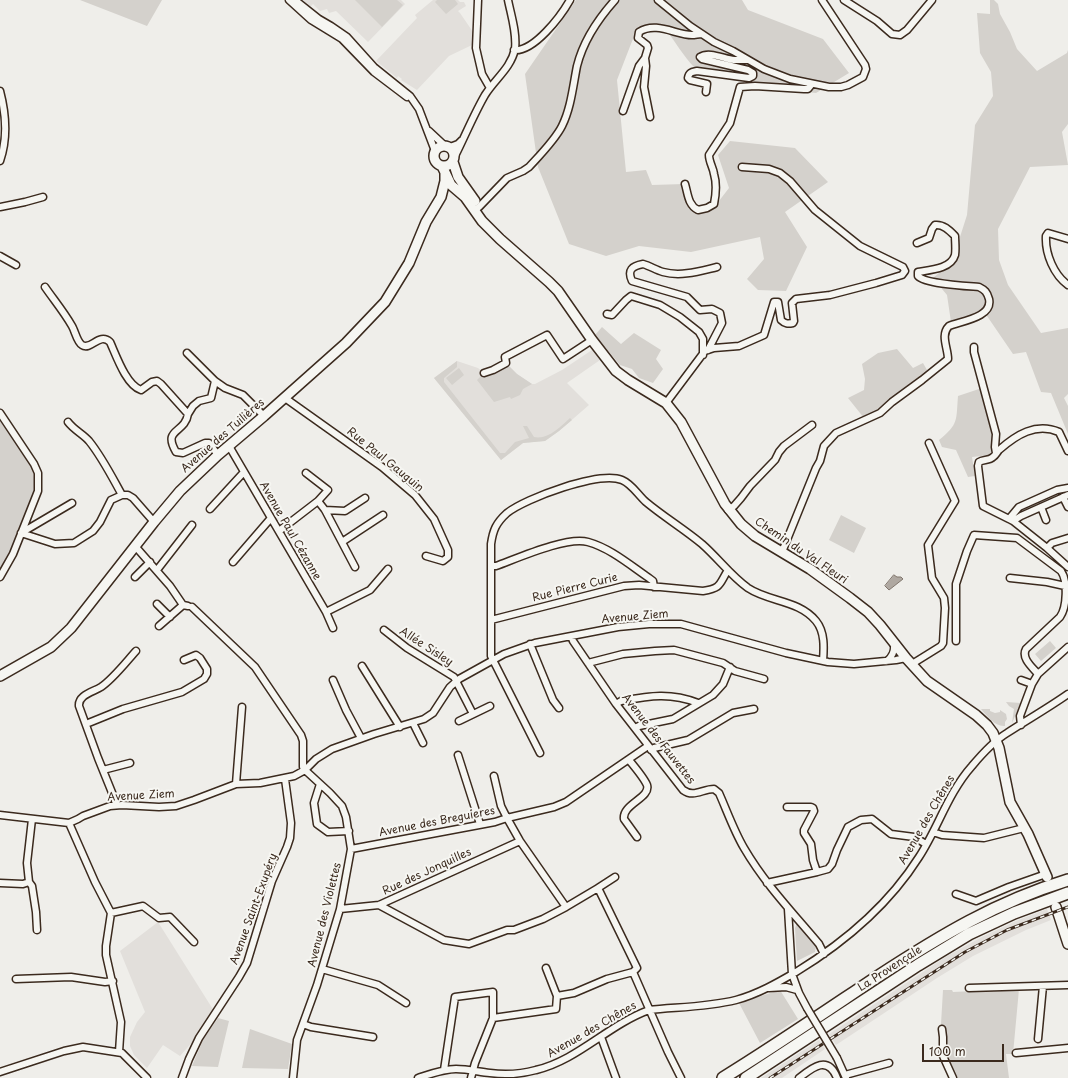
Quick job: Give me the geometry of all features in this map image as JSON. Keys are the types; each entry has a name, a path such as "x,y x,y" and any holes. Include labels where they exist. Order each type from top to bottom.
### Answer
{"highway":[{"name":"La Provençale","path":"723,1078 910,956 964,923 1010,901 1068,880"},
{"name":"La Provençale","path":"746,1078 918,965 969,934 1014,913 1068,893"}],"street":[{"path":"289,0 311,20 342,39 374,72 414,101"},
{"path":"295,0 319,19 347,37 374,66 403,89 414,101 435,150 434,159 443,169 454,159 485,95 509,64 514,50 514,35 508,0"},
{"path":"478,0 476,48 484,78 490,88"},
{"path":"514,50 523,50 540,38 560,15 570,0"},
{"path":"476,208 507,178 529,167 557,134 562,126 572,95 581,54 596,24 615,0"},
{"path":"658,0 714,42 733,50 747,60 764,69 790,79 830,88 841,87 863,77 866,69 863,59 822,0"},
{"path":"844,0 877,21 892,34 900,35 907,30 932,0"},
{"path":"623,111 639,66 645,58 648,48 647,44 638,38 639,32 643,30 668,29 691,35 702,34"},
{"path":"706,92 707,84 690,80 688,78 688,74 697,71 749,78 753,76 753,73 748,70 702,59 700,57 702,55 707,54 735,60 747,60"},
{"path":"645,58 646,66 644,87 650,117"},
{"path":"685,184 692,207 698,210 707,208 714,204 716,191 715,175 709,160 709,155 730,123 740,87 755,86 804,89 808,88 812,84"},
{"path":"0,91 4,106 6,127 0,161"},
{"path":"427,129 454,151 454,159"},
{"path":"435,150 438,147 447,146 462,140"},
{"name":"Chemin du Val Fleuri","path":"454,159 458,177 476,208"},
{"path":"708,350 739,346 764,335 774,302 778,302 781,320 786,324 789,324 793,323 794,321 792,303 796,299 824,296 876,283 902,275 905,271 903,267 860,246 815,210 790,181 780,173 769,169 742,167"},
{"name":"Chemin du Val Fleuri","path":"443,169 454,188 476,208 500,239 558,291 592,340 620,375 666,403 681,422 728,510 750,532 850,598 868,612 927,681 982,720 993,733 997,741 1004,769 1008,798 1024,828 1046,876"},
{"name":"Avenue des Tuilières","path":"0,676 51,646 61,638 71,628 180,491 218,455 286,398 350,338 385,302 403,275 426,222 441,197 445,181 443,169"},
{"path":"454,188 458,177"},
{"name":"Avenue des Tuilières","path":"441,197 454,188"},
{"path":"0,206 43,197"},
{"path":"782,552 820,461 824,446 836,433 880,413 948,359 948,351 944,336 949,326 983,314 988,309 990,302 985,290 919,278 918,272 943,266 951,262 955,255 955,236 948,229 935,225 929,238 917,243"},
{"path":"1068,239 1048,233 1045,242 1055,272 1061,280 1068,285"},
{"path":"0,256 16,265"},
{"path":"666,403 708,350 722,323 720,313 712,309 700,310 687,297 632,281 630,270 633,266 643,264 661,272 670,274 691,273 717,267"},
{"path":"45,287 72,326 80,344 87,346 103,338 107,339 110,342 127,377 136,388 140,390 152,382 157,381 188,414"},
{"path":"608,314 612,315 631,296 660,304 699,332 703,339 703,355"},
{"path":"484,373 506,363 505,358 547,335 563,359 592,340"},
{"path":"974,347 974,352 996,434 996,453"},
{"path":"187,353 215,381 224,388 243,395 264,416"},
{"path":"215,381 211,398 199,401 193,406 188,414 186,422 175,432 171,442 176,452 183,453 205,443 209,443 218,455"},
{"name":"Rue Paul Gauguin","path":"286,398 382,468 415,495 434,518 448,550 448,557 443,561 426,556"},
{"path":"0,413 34,464 38,473 38,491 11,560 0,577"},
{"path":"68,422 89,441 122,495"},
{"path":"728,510 734,506 750,486 775,460 784,446 812,425"},
{"path":"1068,451 1059,432 1036,428 1014,438 996,453 994,457 979,462 978,466 982,503 985,508 1011,520 1047,548 1068,567"},
{"path":"909,661 941,646 943,643 945,608 944,598 932,578 928,545 955,501 929,443"},
{"name":"Avenue Paul Cézanne","path":"229,446 326,612 333,628"},
{"path":"210,509 244,472"},
{"path":"279,531 318,501 328,490 306,473"},
{"path":"540,753 490,650 491,544 494,528 507,513 538,496 564,487 606,478 623,480 646,502 703,545 747,587 757,593 797,606 811,615 822,633 823,661"},
{"path":"1011,520 1019,507 1057,490 1068,488"},
{"path":"21,534 55,544 74,543 93,531 100,522 111,500 122,495 128,495 133,498 154,522"},
{"path":"1011,520 1066,496 1068,507"},
{"path":"325,510 345,511 365,498"},
{"path":"318,501 325,510 355,567"},
{"path":"21,534 72,504"},
{"path":"1041,507 1046,520"},
{"path":"342,542 383,515"},
{"path":"233,562 271,518"},
{"path":"157,570 192,525"},
{"path":"956,641 956,584 974,535 1017,538 1061,571 1064,576 1065,586 1063,613 1024,652 1029,665 1038,674"},
{"path":"1047,548 1052,543 1068,538"},
{"path":"491,566 496,566 564,543 581,541 604,548 653,581 654,587"},
{"path":"135,546 188,606 255,667 301,736 303,741 303,767 305,770"},
{"path":"135,577 150,562"},
{"path":"326,612 370,590 388,569"},
{"name":"Rue Pierre Curie","path":"491,620 617,587 639,585 703,591 710,590 720,585 728,570"},
{"path":"1010,578 1047,582 1065,586"},
{"path":"156,604 170,617"},
{"path":"159,626 188,606"},
{"name":"Avenue Ziem","path":"69,823 105,807 116,805 155,807 176,806 236,784 260,783 294,776 305,770 316,759 332,749 361,738 424,719 433,713 450,688 457,681 504,654 530,644 571,636 618,627 649,624 681,624 786,653 823,661 845,664 909,661"},
{"name":"Allée Sisley","path":"384,630 407,648 454,677 457,681"},
{"name":"Avenue des Fauvettes","path":"571,636 616,704 685,792 695,794 710,789 717,790 743,847 767,883 818,944 824,954"},
{"path":"887,661 891,658 895,650 894,642"},
{"path":"530,644 553,700 559,708"},
{"path":"1021,725 1020,716 1032,684 1038,674 1068,647"},
{"path":"588,663 623,654 655,650 674,650 723,663 735,671 764,679"},
{"path":"116,805 116,800 79,706 80,699 102,686 136,651"},
{"path":"86,724 123,709 182,692 204,679 207,674 207,669 200,658 196,655 184,660"},
{"path":"362,666 400,727"},
{"path":"635,728 674,718 713,695 720,689 730,667"},
{"path":"333,680 346,710 361,738"},
{"path":"1021,680 1032,684"},
{"path":"457,681 473,714"},
{"name":"Avenue des Chênes","path":"418,1078 436,1075 444,1070 456,1069 500,1074 515,1074 535,1071 562,1061 636,1015 649,1010 725,1002 768,988 792,974 824,954 854,931 878,909 904,880 933,832 956,786 971,767 1007,732 1021,725 1068,694"},
{"path":"616,704 621,701 667,695 677,696 698,703"},
{"path":"459,721 490,706"},
{"path":"236,784 242,707"},
{"path":"494,776 501,806 507,818 554,807 566,802 649,748 688,740 733,713 754,709"},
{"path":"413,723 422,743"},
{"path":"458,755 480,824"},
{"path":"629,760 648,788 646,793 626,810 623,816 637,837"},
{"path":"103,770 130,763"},
{"name":"Avenue des Violettes","path":"293,1078 296,1044 322,969 340,909 351,849 349,831 345,812 342,806 305,770"},
{"name":"Avenue Saint-Exupéry","path":"184,1075 189,1059 199,1038 247,963 272,881 287,847 290,838 291,823 285,779"},
{"path":"320,784 314,800 317,824 328,832 349,831"},
{"path":"787,806 811,806 813,808 814,811 804,830 804,833 811,844 813,860 817,872"},
{"path":"0,815 69,823 95,882 111,913 106,955 121,1022 119,1052"},
{"name":"Avenue des Breguieres","path":"351,849 495,822 507,818 520,840 566,907"},
{"path":"32,819 28,851 29,882 32,886 37,930"},
{"path":"767,883 828,869 832,864 848,827 861,820 872,819 891,834 914,837 926,844"},
{"path":"933,832 942,835 984,838 1024,828"},
{"name":"Rue des Jonquilles","path":"340,909 379,905 520,840"},
{"path":"956,894 976,901 1009,887 1046,876"},
{"path":"379,905 444,940 469,944 543,919 566,907 615,877"},
{"path":"0,883 23,884 29,882"},
{"path":"557,996 574,993 607,979 633,972 637,968 598,888"},
{"path":"111,913 143,906 159,918 170,917 194,942"},
{"path":"1056,907 1068,944"},
{"path":"788,909 792,974 807,1008 837,1058 845,1077 889,1063"},
{"path":"493,1018 556,1009 557,996 546,968"},
{"path":"322,969 378,986 406,1003"},
{"path":"633,972 681,1078"},
{"path":"16,978 71,977 105,982 113,981"},
{"path":"969,988 1068,985"},
{"path":"1038,1039 1043,986"},
{"path":"768,988 786,987 798,990"},
{"path":"444,1070 455,997 493,992 493,1018 471,1078"},
{"path":"303,1024 312,1027 373,1037"},
{"path":"942,1029 943,1056 953,1078"},
{"path":"601,1037 616,1078"},
{"path":"0,1072 79,1047 123,1053 147,1078"},
{"path":"1016,1053 1068,1048"},
{"path":"799,1078 813,1068 828,1065 832,1068 837,1078"}],"shaded area":[{"path":"80,0 162,0 147,26"},
{"path":"303,0 401,0 405,4 368,42 336,11 329,13 327,9 320,11 313,4 310,7"},
{"path":"355,0 397,0 403,5 382,27"},
{"path":"433,0 458,0 460,2 464,2 466,6 458,11 473,32 472,45 449,56 417,90 401,80 402,79 398,76 397,78 376,61 417,18 415,15"},
{"path":"437,0 455,0 458,4 446,14 435,2"},
{"path":"576,0 742,0 748,10 823,39 849,73 816,93 732,80 715,76 694,67 666,30 636,31 617,80 626,172 646,170 652,185 684,184 689,209 712,210 729,188 718,155 730,141 795,148 828,182 785,212 807,247 786,291 758,290 747,279 764,259 760,237 691,252 639,246 606,256 569,244 538,167 525,74"},
{"path":"990,0 994,0 998,4 1000,14 1017,49 1037,71 1067,53 1068,50 1068,124 1062,132 1068,165 1030,167 998,229 999,260 1008,285 1041,333 1068,328 1068,394 1064,398 1068,406 1068,434 1051,393 1041,392 1026,352 1013,354 987,316 951,322 947,295 933,278 952,262 967,215 975,125 993,96 991,72 980,53 977,13 990,14"},
{"path":"602,327 621,344 634,333 661,350 656,359 663,369 653,383 639,378 632,369 620,365 595,335"},
{"path":"897,349 913,368 923,363 927,370 923,377 893,397 878,411 864,418 848,398 864,390 865,379 862,364 878,353"},
{"path":"592,350 600,360 567,383 589,405 545,441 523,443 501,460 434,378 457,361 478,368 484,373 506,363 517,374 532,384 535,384 562,370"},
{"path":"457,361 457,367 444,378 444,382 500,453 505,453 515,442 529,438 523,426 527,426 534,437 544,437 554,432 570,418 572,420 545,441 523,443 501,460 434,378"},
{"path":"506,363 517,374 532,384 523,389 520,395 511,399 510,397 494,402 477,380 484,373"},
{"path":"459,368 464,375 452,385 446,378"},
{"path":"982,388 995,438 990,455 972,457 975,476 968,477 956,450 942,447 939,440 950,430 955,421 958,396"},
{"path":"0,417 27,455 38,476 29,508 0,573"},
{"path":"841,515 866,528 854,553 829,540"},
{"path":"894,575 903,579 889,590 885,586"},
{"path":"1050,641 1056,648 1041,661 1035,654"},
{"path":"1006,702 1021,703 1012,723 1014,709"},
{"path":"981,709 990,709 990,711 995,713 1000,712 1000,710 1006,714 1007,719 1005,726 995,723"},
{"path":"1047,909 1051,920 1026,930 973,956 836,1045 829,1034 947,956 1016,921"},
{"path":"158,922 214,1011 195,1039 180,1056 163,1045 147,1068 134,1055 130,1046 130,1037 137,1022 145,1012 120,951"},
{"path":"797,923 816,946 815,952 797,961 795,928"},
{"path":"1019,989 1013,1054 1006,1054 1009,1078 953,1078 945,1055 944,1035 941,1024 943,990 952,990 953,992"},
{"path":"780,990 798,1019 760,1043 739,1003"},
{"path":"218,1018 229,1021 218,1067 192,1066 203,1040"},
{"path":"250,1029 292,1044 288,1069 242,1068"},
{"path":"819,1040 825,1049 782,1078 761,1078"}],"railway":[{"path":"770,1078 965,952 1007,930 1068,907"}]}
